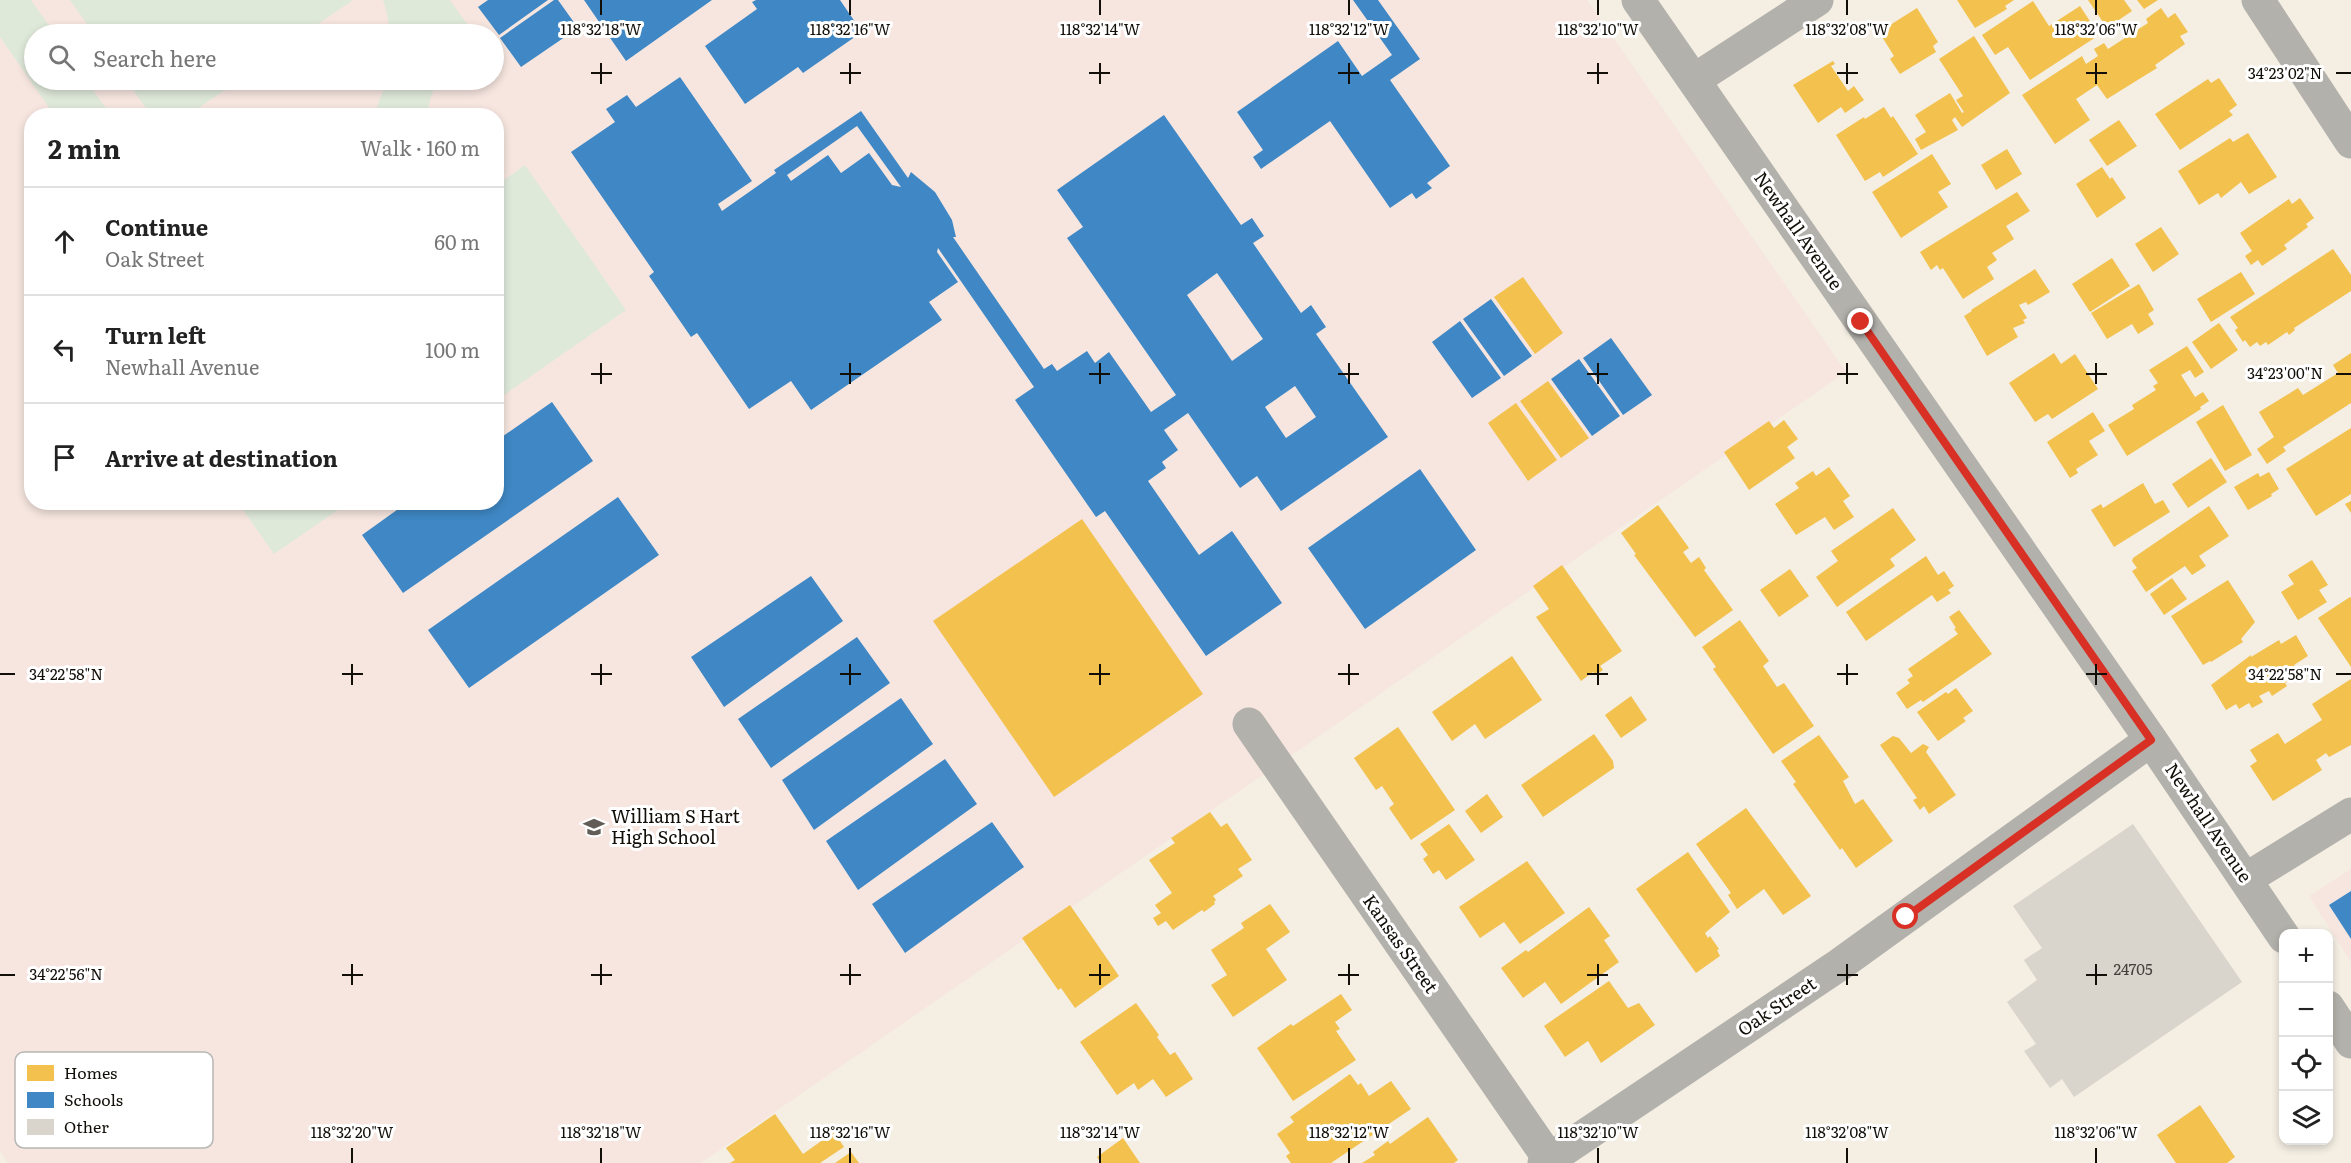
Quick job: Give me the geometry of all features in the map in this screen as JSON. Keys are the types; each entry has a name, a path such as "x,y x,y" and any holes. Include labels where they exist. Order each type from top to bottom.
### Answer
{"street":[{"name":"Newhall Avenue","path":"1638,0 2151,740 2279,931"},
{"path":"1694,80 1817,0"},
{"path":"2258,0 2351,142"},
{"name":"Kansas Street","path":"1249,723 1549,1162"},
{"name":"Oak Street","path":"1549,1162 1839,965 2151,740"},
{"path":"2246,879 2351,814"},
{"path":"2333,1015 2351,1042"}],"shaded area":[{"name":"William S Hart High School","path":"0,0 1587,0 1846,372 701,1163 8,1163 0,1151"},
{"path":"2351,869 2351,962 2333,934 2333,929 2330,929 2309,896"}],"green space":[{"path":"0,0 31,0 48,24 24,24 24,72 0,37"},
{"path":"70,0 353,0 318,24 87,24"},
{"path":"383,0 450,0 467,24 389,24"},
{"path":"37,90 93,90 106,108 49,108"},
{"path":"133,90 225,90 198,108 146,108"},
{"path":"383,90 433,90 428,108 377,108"},
{"path":"525,165 626,310 504,395 504,180"},
{"path":"243,510 338,510 274,554"}],"building: Homes":[{"path":"1957,0 2014,0 2005,6 2007,9 1975,28"},
{"path":"2088,0 2124,0 2132,11 2107,28"},
{"path":"2137,0 2158,0 2144,9"},
{"path":"2033,1 2049,26 2080,6 2099,35 2030,80 2008,47 1995,55 1982,35"},
{"path":"1917,8 1938,42 1933,46 1936,52 1900,74 1890,59 1894,56 1879,32"},
{"path":"2161,8 2168,18 2175,13 2188,32 2180,36 2185,44 2155,65 2157,68 2107,99 2097,85 2076,99 2090,120 2055,144 2022,95 2082,56 2086,64 2098,56 2094,49 2104,43 2108,49 2148,23 2146,19"},
{"path":"1974,36 2010,93 1962,127 1955,117 1952,120 1958,130 1921,150 1915,139 1926,132 1915,115 1950,93 1962,113 1964,112 1956,100 1963,96 1939,59"},
{"path":"1833,61 1835,64 1831,66 1848,91 1854,86 1864,100 1845,113 1841,107 1818,123 1793,85"},
{"path":"2219,78 2237,105 2229,111 2233,115 2180,150 2155,114 2208,79 2211,83"},
{"path":"1884,107 1891,118 1893,116 1918,154 1883,177 1880,172 1865,181 1836,135"},
{"path":"2119,120 2137,146 2107,166 2089,140"},
{"path":"2248,133 2277,177 2249,194 2241,182 2221,198 2218,193 2199,205 2178,171 2230,138 2233,142"},
{"path":"2007,149 2022,174 1996,190 1981,165"},
{"path":"1932,154 1951,184 1938,192 1948,207 1901,238 1872,192"},
{"path":"2102,167 2126,198 2097,218 2076,184"},
{"path":"2017,192 2030,211 2006,226 2014,239 1992,253 1997,260 1987,267 1994,279 1963,299 1943,268 1940,270 1937,265 1931,270 1920,252"},
{"path":"2300,198 2314,218 2306,224 2308,227 2284,245 2287,249 2262,266 2258,260 2251,265 2245,256 2252,251 2240,233 2289,199 2292,204"},
{"path":"2161,227 2179,254 2153,272 2135,244"},
{"path":"2333,249 2351,275 2351,291 2294,328 2295,330 2289,335 2287,332 2268,345 2266,342 2260,346 2257,342 2250,347 2245,340 2243,342 2235,330 2238,328 2230,317"},
{"path":"2112,258 2130,286 2090,312 2072,284"},
{"path":"2035,269 2050,292 2028,305 2026,302 2019,305 2027,318 2023,320 2025,323 2013,328 2018,337 1987,356 1964,316"},
{"path":"2241,272 2255,294 2211,322 2197,299"},
{"path":"1523,277 1563,333 1535,354 1494,297"},
{"path":"2139,284 2154,310 2148,314 2154,324 2138,334 2132,324 2107,339 2091,313"},
{"path":"2219,323 2238,350 2211,369 2192,342"},
{"path":"2187,346 2204,372 2195,378 2190,370 2181,375 2195,397 2203,392 2209,401 2200,407 2201,409 2127,456 2108,425 2134,409 2132,405 2156,390 2153,386 2158,383 2149,370"},
{"path":"2054,353 2061,364 2075,354 2098,389 2052,419 2048,414 2035,422 2009,383"},
{"path":"2351,353 2351,403 2283,447 2286,451 2267,464 2257,449 2274,437 2259,412 2298,388 2303,395 2338,373 2333,365"},
{"path":"1548,381 1589,438 1561,458 1520,401"},
{"path":"1516,403 1557,460 1528,481 1488,423"},
{"path":"2223,405 2252,455 2225,471 2196,422"},
{"path":"2093,412 2105,431 2089,441 2098,455 2076,469 2078,473 2070,478 2047,442"},
{"path":"1784,420 1798,439 1787,447 1795,458 1749,490 1724,452 1769,421 1774,428"},
{"path":"2351,428 2351,494 2316,516 2286,469"},
{"path":"2211,458 2227,482 2188,508 2172,484"},
{"path":"1829,467 1850,496 1843,501 1854,517 1834,530 1825,517 1796,535 1775,504 1799,488 1795,483 1813,471 1816,476"},
{"path":"2269,472 2279,489 2271,494 2272,496 2248,510 2234,487 2258,473 2260,477"},
{"path":"2143,483 2155,504 2163,500 2170,512 2114,547 2091,510 2101,504 2103,508"},
{"path":"2351,501 2351,513 2345,504"},
{"path":"1658,505 1689,548 1683,552 1691,563 1699,557 1706,568 1704,570 1733,610 1695,637 1634,555 1636,554 1621,533"},
{"path":"2209,506 2229,536 2199,556 2206,566 2192,575 2185,566 2146,592 2132,571 2137,568 2132,561 2133,558"},
{"path":"1893,508 1916,540 1890,559 1895,566 1837,607 1816,577 1838,561 1831,551"},
{"path":"1082,519 1203,694 1054,797 933,621"},
{"path":"1926,556 1938,575 1944,571 1954,586 1948,590 1951,593 1937,602 1932,595 1866,641 1846,612"},
{"path":"2312,560 2328,585 2319,590 2327,602 2298,620 2281,592 2294,584 2288,575"},
{"path":"1562,565 1622,651 1600,666 1603,670 1596,675 1593,672 1581,681 1536,617 1549,609 1533,586"},
{"path":"1790,569 1809,596 1779,617 1760,590"},
{"path":"2172,578 2187,599 2164,615 2150,594"},
{"path":"2228,580 2255,622 2241,639 2243,642 2203,665 2171,616"},
{"path":"2351,598 2351,667 2318,618"},
{"path":"1959,610 1992,654 1923,702 1921,700 1907,709 1896,693 1910,683 1907,680 1913,676 1908,669 1958,634 1949,617"},
{"path":"1740,620 1769,661 1763,666 1777,687 1784,683 1814,726 1773,754 1713,669 1716,667 1702,647"},
{"path":"2296,635 2308,656 2294,665 2299,674 2285,683 2287,686 2272,696 2269,691 2259,696 2263,702 2252,708 2249,703 2239,709 2236,704 2226,710 2211,685 2251,655 2251,657 2279,640 2281,644"},
{"path":"1512,656 1542,700 1485,739 1475,724 1452,741 1432,712"},
{"path":"2351,679 2351,745 2329,757 2326,753 2316,760 2322,770 2273,801 2250,766 2257,761 2250,750 2278,733 2285,744 2322,720 2312,704"},
{"path":"1956,688 1973,711 1963,718 1966,721 1938,741 1917,712 1946,692 1948,694"},
{"path":"1631,696 1647,720 1621,738 1605,715"},
{"path":"1398,727 1455,810 1411,840 1389,808 1394,804 1382,786 1376,790 1354,758"},
{"path":"1594,734 1613,761 1614,768 1543,817 1521,785"},
{"path":"1819,735 1849,777 1843,781 1855,804 1863,799 1893,841 1856,868 1842,848 1840,850 1793,784 1796,782 1781,761"},
{"path":"1893,736 1899,738 1911,753 1923,744 1929,747 1926,752 1956,795 1929,814 1924,806 1920,810 1913,800 1917,798 1880,745"},
{"path":"1487,794 1503,817 1481,833 1465,811"},
{"path":"1746,808 1811,896 1783,915 1764,889 1737,909 1728,895 1731,893 1696,844"},
{"path":"1210,812 1221,827 1227,823 1252,860 1238,869 1243,876 1213,896 1216,900 1215,904 1204,912 1202,910 1173,930 1166,921 1158,926 1153,918 1161,913 1155,905 1172,893 1149,860 1175,843 1171,838"},
{"path":"1449,824 1475,860 1446,880 1439,870 1433,874 1423,859 1428,855 1420,844"},
{"path":"1688,852 1730,912 1705,933 1719,949 1717,950 1720,956 1696,973 1636,889"},
{"path":"1527,861 1565,913 1520,944 1504,922 1480,938 1459,907"},
{"path":"1270,904 1290,932 1266,949 1287,980 1233,1017 1211,985 1227,975 1211,950 1244,928 1241,923"},
{"path":"1070,905 1119,976 1075,1008 1061,988 1058,990 1022,938"},
{"path":"1589,907 1610,936 1604,940 1619,962 1561,1004 1545,982 1523,998 1501,968 1526,950 1528,952"},
{"path":"1609,981 1628,1008 1639,1003 1655,1025 1601,1063 1588,1041 1565,1057 1544,1026"},
{"path":"1341,994 1352,1010 1335,1022 1340,1029 1336,1031 1356,1060 1293,1101 1257,1048 1291,1024 1293,1026"},
{"path":"1136,1003 1170,1055 1175,1052 1193,1079 1166,1097 1153,1079 1138,1090 1134,1083 1117,1095 1080,1042"},
{"path":"1350,1074 1358,1085 1361,1083 1369,1096 1391,1081 1411,1109 1331,1163 1291,1163 1286,1156 1290,1153 1277,1134 1294,1122 1290,1117"},
{"path":"2200,1105 2235,1157 2227,1163 2176,1163 2157,1135"},
{"path":"775,1114 803,1154 834,1132 844,1147 820,1163 730,1163 735,1160 726,1148"},
{"path":"1428,1117 1458,1160 1454,1163 1362,1163 1375,1155 1373,1152 1388,1141 1390,1144"},
{"path":"1123,1138 1140,1163 1101,1163 1097,1157"},
{"path":"851,1152 859,1163 835,1163"}],"building: Schools":[{"path":"488,0 548,0 504,31 504,24 491,24 478,7"},
{"path":"554,0 558,0 578,28 521,67 504,44 504,35"},
{"path":"584,0 712,0 626,61"},
{"path":"756,0 840,0 862,32 803,73 798,67 745,104 705,46 757,9 752,2"},
{"path":"1353,0 1378,0 1420,59 1390,80 1450,166 1427,183 1432,188 1416,199 1412,193 1390,208 1330,121 1261,169 1253,157 1263,150 1237,112 1338,41 1362,76 1392,55"},
{"path":"680,77 752,181 718,204 722,211 776,173 774,170 861,111 908,178 911,172 935,192 952,220 956,237 953,237 1044,369 1052,364 1057,371 1087,351 1095,363 1109,352 1151,412 1176,395 1067,238 1083,227 1057,190 1164,115 1241,225 1252,218 1264,236 1253,243 1301,313 1311,305 1326,327 1316,334 1388,437 1281,511 1257,476 1240,488 1188,413 1164,430 1178,450 1162,462 1166,468 1148,481 1199,555 1232,531 1282,603 1206,656 1105,511 1096,517 1015,400 1034,387 938,248 937,252 958,282 929,302 942,320 811,410 791,381 749,409 697,333 691,337 649,276 654,272 571,152 615,122 606,109 627,95 636,107","holes":["857,126 901,187 892,185 869,153 841,173 828,155 791,181 787,175","1217,273 1263,339 1232,361 1187,295","1295,386 1316,417 1286,438 1265,407"]},
{"path":"1491,299 1532,356 1504,376 1463,319"},
{"path":"1460,321 1501,378 1472,398 1432,342"},
{"path":"1611,338 1652,395 1623,415 1583,358"},
{"path":"1579,359 1620,416 1592,436 1551,379"},
{"path":"552,402 593,461 403,593 362,535 397,510 504,510 504,435"},
{"path":"1420,469 1476,550 1365,629 1308,548"},
{"path":"618,497 659,555 469,688 428,630"},
{"path":"811,576 843,621 724,707 691,657"},
{"path":"857,637 890,683 771,768 738,719"},
{"path":"901,698 933,744 814,830 782,780"},
{"path":"945,759 977,804 858,890 826,841"},
{"path":"992,822 1024,867 905,953 872,904"},
{"path":"2351,891 2351,939 2329,905"}],"building: Other":[{"path":"2133,824 2242,982 2074,1097 2062,1079 2050,1088 2024,1051 2036,1044 2007,1002 2037,980 2024,960 2042,948 2013,906"}],"place":[{"name":"William S Hart High School","path":"594,827"}],"route":[{"path":"1861,322 2151,740 1906,917"}]}
